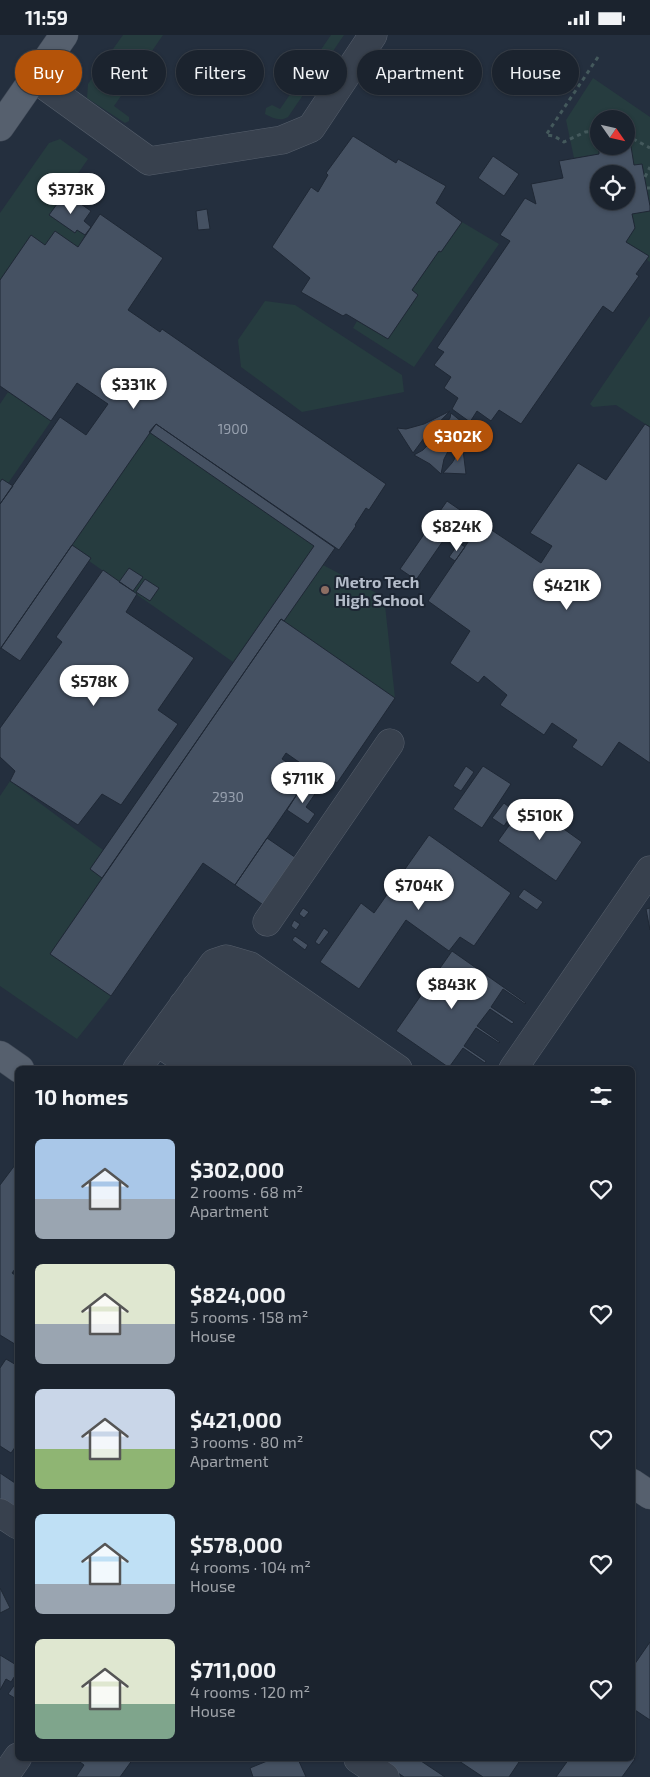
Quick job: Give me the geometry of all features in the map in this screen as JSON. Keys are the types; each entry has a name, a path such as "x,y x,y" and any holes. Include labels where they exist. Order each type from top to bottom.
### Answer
{"main road":[{"path":"54,50 64,35"},
{"path":"0,127 22,95"},
{"path":"0,1055 16,1066"},
{"path":"635,1485 650,1495"}],"lane":[{"path":"58,95 150,161 282,140 311,128 373,35"},
{"path":"267,922 390,743"},
{"path":"515,1066 650,870"},
{"path":"170,1028 214,963 226,959 250,966 394,1066"},
{"path":"170,1028 195,1066"},
{"path":"170,1028 235,1066"},
{"path":"170,1028 269,1066"},
{"path":"170,1028 307,1066"},
{"path":"170,1028 342,1066"},
{"path":"0,1513 15,1523"},
{"path":"4,1777 15,1761"},
{"path":"361,1761 385,1777"}],"path":[{"path":"590,132 585,132 564,142 554,136 546,135 598,57"},
{"path":"635,140 650,148"},
{"path":"644,177 650,167"}],"green space":[{"path":"123,35 163,35 153,50 112,50"},
{"path":"331,35 344,35 334,50 321,50"},
{"path":"92,78 92,95 122,95 114,106 129,117 129,121 125,123 87,98 88,84"},
{"path":"593,78 650,117 650,206 642,164 634,165 631,155 635,155 635,110 590,110 590,155 593,155 574,158 566,120"},
{"path":"290,95 303,95 288,117 279,119 265,114 266,108 272,105 280,109"},
{"path":"60,139 88,159 49,215 75,233 77,230 85,235 78,247 45,245 31,235 0,280 0,213 49,143"},
{"path":"650,211 650,262 647,260 649,256 626,242 635,228 632,214"},
{"path":"462,222 499,244 414,367 353,328 357,321 388,339 418,295 412,290"},
{"path":"265,301 295,305 402,375 404,392 302,412 241,367 238,340"},
{"path":"650,316 650,427 616,405 593,407 590,404"},
{"path":"8,392 51,421 0,495 0,404"},
{"path":"149,432 314,546 233,662 89,561 91,558 72,545"},
{"path":"323,565 380,595 385,605 395,698 284,621"},
{"path":"10,781 103,850 90,869 102,878 50,954 111,996 77,1039 0,986 0,796"}],"building":[{"path":"353,136 396,163 398,159 446,186 436,203 462,222 412,290 418,295 388,339 346,314 343,316 301,292 310,278 272,247 311,187 318,192 328,175 326,173"},
{"path":"593,155 632,155 634,165 642,164 650,211 632,214 635,228 626,242 649,256 636,274 639,276 613,313 603,306 521,424 499,410 491,421 477,411 470,422 452,409 458,398 444,388 451,377 434,365 444,352 437,348 510,241 500,235 525,198 536,204 531,184 563,178 559,161"},
{"path":"493,156 519,174 504,196 478,178"},
{"path":"65,193 91,211 84,221 91,227 85,235 77,230 75,233 49,215"},
{"path":"207,209 210,229 198,230 196,211"},
{"path":"100,214 163,258 128,310 160,332 162,329 386,484 369,510 366,508 339,550 156,424 0,649 0,504 60,417 86,435 108,404 77,383 51,421 0,386 0,280 31,235 45,245 55,231 78,247"},
{"path":"450,411 424,438 413,453 397,428 406,429 424,424"},
{"path":"451,413 462,422 467,423 455,438 444,459 441,474 430,464 414,455 423,450 438,435 450,418"},
{"path":"156,424 335,548 284,621 281,619 102,878 90,869 314,546 149,432"},
{"path":"468,424 463,450 466,474 443,473 460,450"},
{"path":"645,424 650,427 650,763 619,742 602,767 572,747 577,740 552,723 544,735 500,705 507,695 484,676 478,683 450,663 470,631 428,601 481,523 541,563 552,546 530,533 578,463 606,480"},
{"path":"2,479 13,486 0,504 0,482"},
{"path":"447,501 463,512 416,580 400,569"},
{"path":"459,543 465,547 455,561 449,557"},
{"path":"72,545 91,558 20,661 1,648"},
{"path":"129,568 143,577 133,591 119,582"},
{"path":"103,570 137,594 126,612 194,658 158,710 178,724 121,805 102,794 78,825 10,781 15,771 0,757 0,728 62,642 56,637"},
{"path":"145,579 159,588 150,601 136,592"},
{"path":"281,619 395,698 337,783 308,764 306,767 286,753 282,759 307,776 304,780 306,781 235,885 203,863 111,996 50,954"},
{"path":"466,766 474,772 461,791 453,786"},
{"path":"483,766 511,784 482,828 453,809"},
{"path":"305,782 317,791 306,807 315,814 308,824 287,810"},
{"path":"526,802 582,842 556,881 498,841"},
{"path":"504,803 514,811 504,826 492,818"},
{"path":"429,835 511,893 474,946 460,937 449,951 406,920 359,989 320,962 361,903 374,913"},
{"path":"267,838 302,862 269,909 235,885"},
{"path":"524,889 543,902 537,910 518,897"},
{"path":"303,908 309,912 304,918 299,914"},
{"path":"650,908 650,930 646,909"},
{"path":"294,920 300,924 296,930 291,926"},
{"path":"324,928 329,932 319,945 315,942"},
{"path":"295,936 308,945 305,950 292,940"},
{"path":"452,951 526,1003 503,989 491,1007 514,1022 512,1024 490,1009 477,1026 500,1042 476,1028 464,1046 486,1061 485,1063 463,1048 450,1066 447,1066 396,1031"},
{"path":"15,1165 15,1269 12,1273 15,1275 15,1344 0,1335 0,1185"},
{"path":"6,1359 15,1364 15,1447 11,1453 0,1446 0,1368"},
{"path":"0,1473 15,1483 15,1510 0,1500"},
{"path":"0,1588 10,1608 0,1613"},
{"path":"650,1642 650,1720 635,1710 635,1664"},
{"path":"0,1655 15,1664 15,1676 11,1682 6,1679 0,1690"},
{"path":"15,1684 15,1698 8,1694"},
{"path":"79,1761 132,1761 120,1777 76,1777 84,1765"},
{"path":"267,1761 299,1761 306,1777 253,1777 250,1768"},
{"path":"380,1761 421,1761 445,1777 404,1777"},
{"path":"459,1761 520,1761 509,1777 483,1777"},
{"path":"568,1761 634,1761 622,1777 556,1777"}],"place":[{"name":"Metro Tech High School","path":"325,590"}]}
